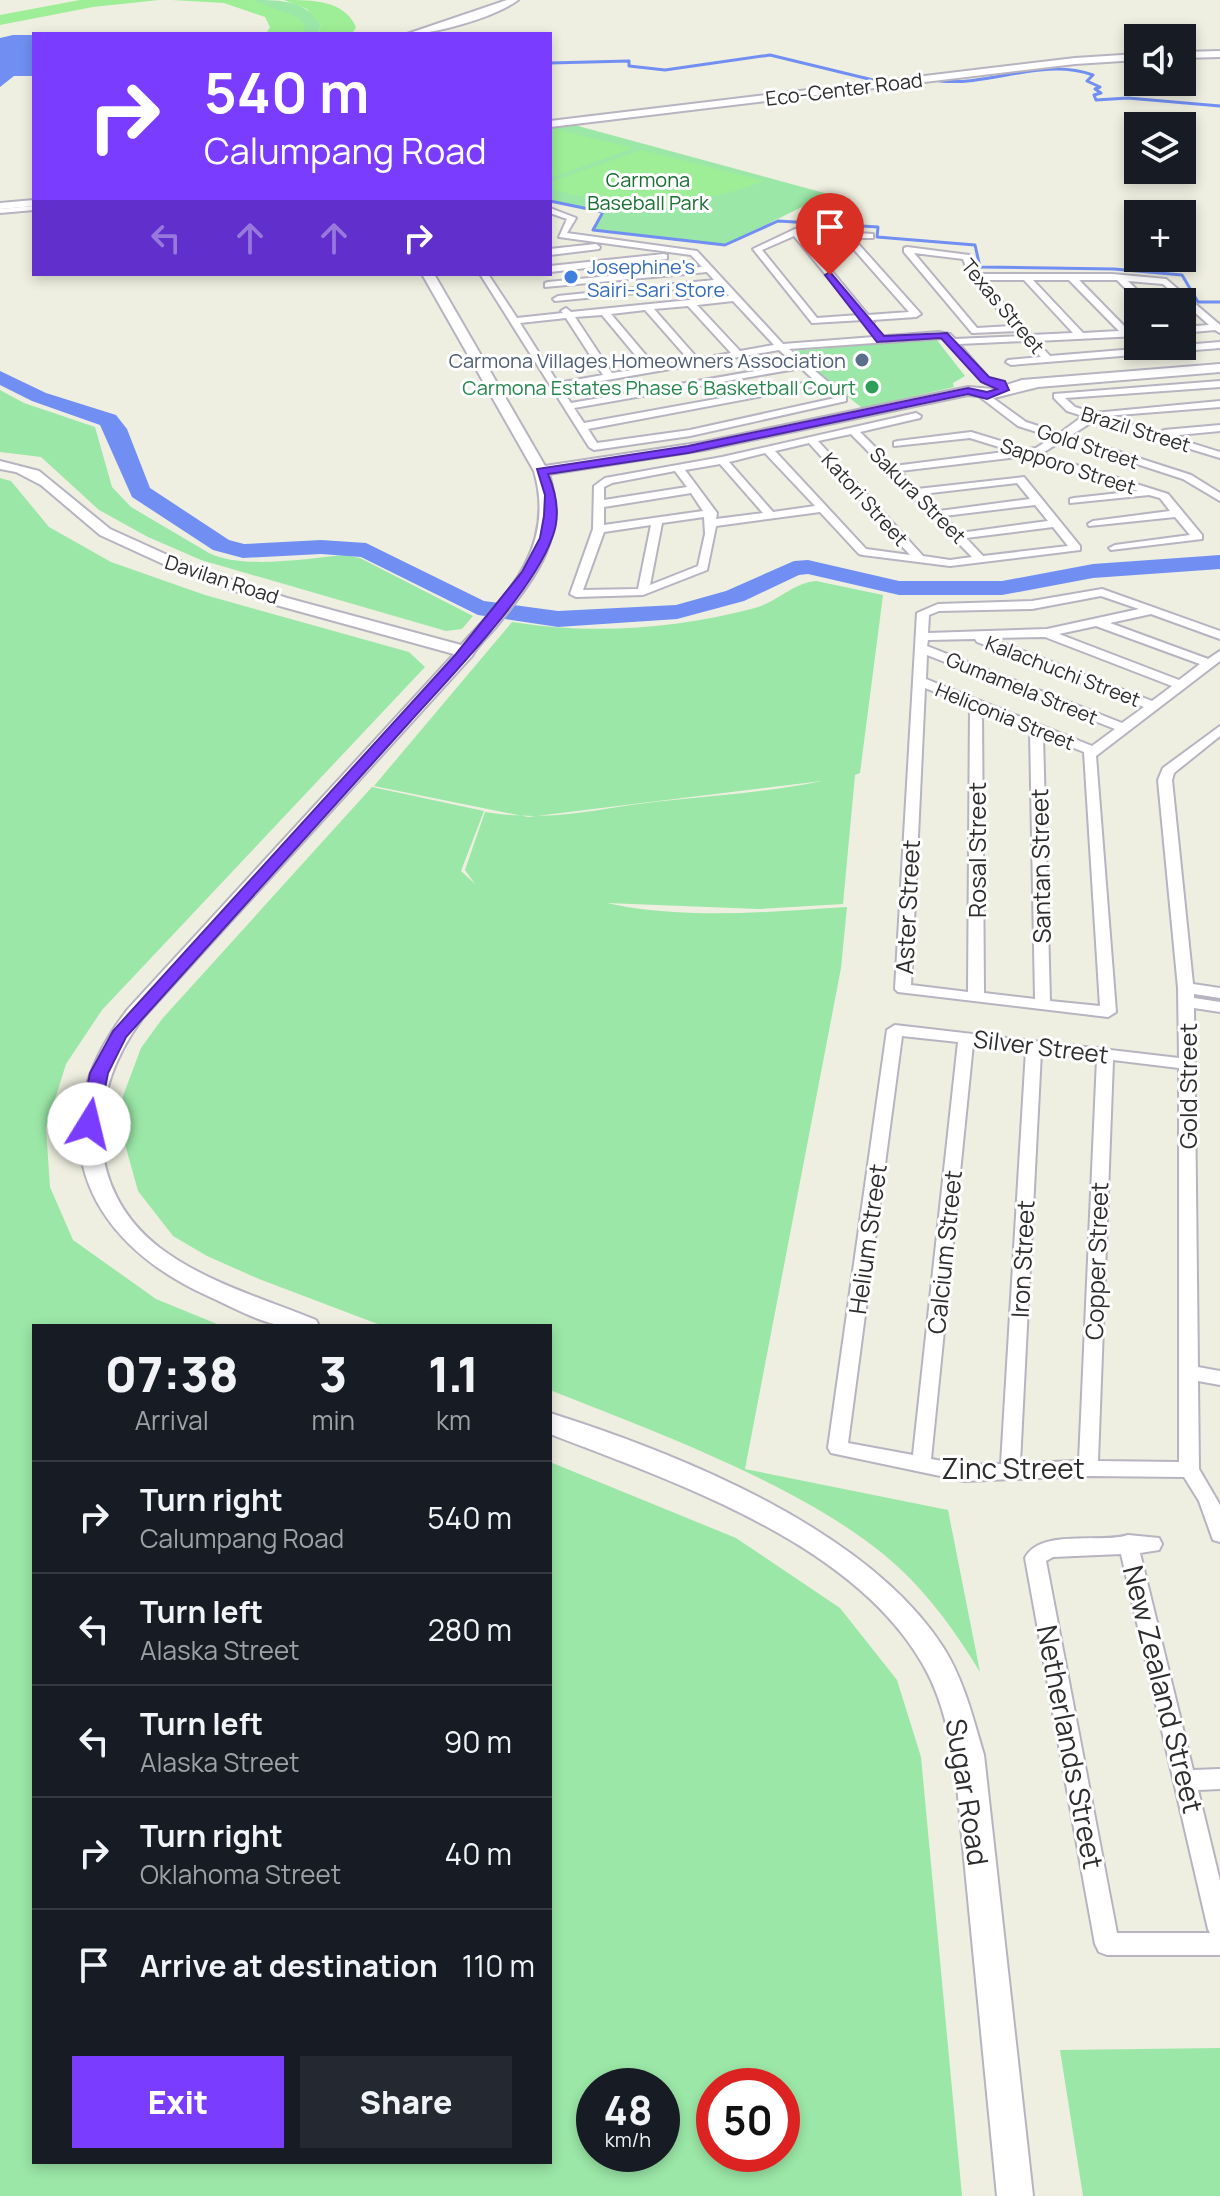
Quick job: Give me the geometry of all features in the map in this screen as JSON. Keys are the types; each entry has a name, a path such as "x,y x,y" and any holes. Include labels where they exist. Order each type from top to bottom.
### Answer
{"main road":[{"path":"419,32 494,10 514,0"},
{"path":"1196,55 1220,54"},
{"name":"Eco-Center Road","path":"552,124 1059,63 1124,58"},
{"path":"0,209 32,206"},
{"path":"302,1324 185,1275 149,1252 125,1227 97,1172 89,1124 92,1095 107,1054 135,1014 466,652 507,601 546,538 551,495 541,471 429,276"},
{"path":"541,471 693,448 978,386 1001,389 1037,383 1220,368"},
{"name":"Davilan Road","path":"0,465 37,472 98,527 180,566 466,652"},
{"name":"Sugar Road","path":"552,1424 737,1500 788,1526 828,1553 885,1599 906,1618 932,1654 953,1699 969,1755 1015,2196"}],"street":[{"path":"552,211 572,218"},
{"path":"552,221 572,218"},
{"path":"562,235 572,218"},
{"path":"846,235 916,314 815,321 757,249 795,232 870,236"},
{"path":"795,232 881,339"},
{"path":"485,276 594,447 690,433 843,399 781,347 694,253 552,236"},
{"path":"552,252 620,245"},
{"name":"Texas Street","path":"1020,328 975,331 907,250 957,253 966,257 974,277 1048,359"},
{"path":"552,269 694,253"},
{"path":"548,285 709,269"},
{"path":"542,276 609,376"},
{"path":"974,277 1120,278 1166,282 1218,328"},
{"path":"1026,277 1082,337"},
{"path":"1071,277 1124,326"},
{"path":"1120,278 1130,288"},
{"path":"558,299 722,282"},
{"path":"514,321 736,298"},
{"path":"691,303 736,353"},
{"path":"647,307 695,361"},
{"path":"605,312 652,369"},
{"path":"1196,329 1218,328"},
{"path":"957,350 993,343 1124,334"},
{"path":"556,386 781,347 944,335 957,350 978,386"},
{"path":"1011,362 1220,345"},
{"path":"569,406 804,365"},
{"path":"581,427 824,382"},
{"name":"Brazil Street","path":"1220,384 1057,396 1071,409 1205,451 1220,452"},
{"name":"Gold Street","path":"978,386 1015,421 1187,477 1220,498"},
{"path":"1000,409 1001,389"},
{"path":"893,469 1039,451 1057,436 1094,416 1220,404"},
{"path":"678,468 712,518 703,568 643,592 576,594 599,529 599,486 609,480 722,460 916,416"},
{"path":"901,420 919,441"},
{"path":"1154,434 1220,428"},
{"name":"Sakura Street","path":"854,431 981,560"},
{"name":"Sapporo Street","path":"898,444 971,435 1027,452 1164,496 1198,537 1115,548"},
{"name":"Katori Street","path":"811,440 919,558"},
{"path":"768,450 819,509 863,552 950,563 1076,548 1020,479 916,492"},
{"path":"722,460 771,516"},
{"path":"1060,477 1093,474"},
{"path":"600,504 694,489"},
{"path":"1074,501 1152,493"},
{"path":"938,514 1038,501"},
{"path":"599,529 657,521 771,516 819,509"},
{"path":"1093,524 1178,513"},
{"path":"643,592 657,521"},
{"path":"959,536 1056,523"},
{"name":"Aster Street","path":"1092,751 1089,755 1108,1012 903,989 923,613 938,608 1032,605 1102,592 1220,635"},
{"path":"922,643 972,636 1047,633 1152,610"},
{"path":"1100,623 1214,659"},
{"path":"1047,633 1181,685"},
{"name":"Kalachuchi Street","path":"972,636 1154,706"},
{"name":"Gumamela Street","path":"922,643 1123,728"},
{"path":"1092,751 1214,659"},
{"name":"Heliconia Street","path":"919,681 1092,751"},
{"name":"Rosal Street","path":"976,703 976,997"},
{"name":"Santan Street","path":"1036,728 1043,1005"},
{"name":"Gold Street","path":"1189,1470 1186,995 1165,780 1168,771 1220,730"},
{"path":"1186,995 1220,993"},
{"path":"1186,995 1220,1007"},
{"name":"Silver Street","path":"895,1030 1187,1064"},
{"name":"Helium Street","path":"838,1448 895,1030"},
{"name":"Calcium Street","path":"921,1466 966,1037"},
{"name":"Iron Street","path":"1010,1472 1034,1046"},
{"name":"Copper Street","path":"1088,1468 1105,1054"},
{"path":"1187,1372 1220,1378"},
{"name":"Zinc Street","path":"838,1448 964,1473 1088,1468 1189,1470"},
{"path":"1189,1470 1208,1499 1220,1534"},
{"name":"New Zealand Street","path":"1128,1543 1187,1780 1220,1929"},
{"name":"Netherlands Street","path":"1152,1544 1049,1549 1035,1558 1107,1944 1220,1944"},
{"path":"1187,1780 1220,1779"}],"green space":[{"path":"80,0 159,0 93,7 0,25 0,15"},
{"path":"172,0 253,0 300,18 305,26 304,32 267,32 270,27 265,17 224,3"},
{"path":"253,0 292,3 308,11 321,25 318,32 303,32 304,26"},
{"path":"284,0 326,3 344,11 356,27 353,32 318,32 321,25 307,9"},
{"name":"Carmona Baseball Park","path":"567,123 828,194 725,245 594,229 605,212 552,200 552,125"},
{"path":"552,128 634,148 552,177"},
{"path":"642,150 765,181 711,196 658,203 578,196 552,190 552,181"},
{"path":"936,339 965,376 953,383 954,387 862,408 792,351"},
{"path":"0,390 24,403 95,427 112,487 131,507 209,553 257,562 346,555 360,558 473,616 462,629 446,631 201,560 148,537 99,510 41,457 0,452"},
{"path":"0,478 11,481 49,527 111,562 205,595 409,652 425,667 102,1010 66,1064 46,1128 50,1187 73,1240 156,1299 217,1324 32,1324 32,2164 552,2164 552,1463 736,1538 840,1608 897,1680 921,1757 962,2196 0,2196"},
{"path":"816,581 883,595 860,773 855,775 843,904 758,909 607,903 696,913 847,907 841,968 745,1469 948,1510 980,1672 921,1590 863,1538 823,1512 732,1465 552,1391 552,1324 378,1324 207,1256 173,1236 138,1191 120,1126 123,1096 141,1048 162,1019 372,787 484,811 461,871 475,884 465,870 485,812 520,815 374,786 512,622 604,629 695,621 755,608 800,585","holes":["822,781 762,791 538,816"]},
{"path":"1220,2048 1220,2196 1083,2196 1060,2050"}],"water":[{"path":"32,35 32,76 14,76 0,87 0,38"}],"waterway":[{"path":"552,63 629,61 629,66 665,70 770,55 873,80 898,79"},
{"path":"940,81 979,80 1036,70 1074,70 1093,75 1087,81 1100,87 1095,89 1101,93 1094,95 1096,100 1128,98 1220,106"},
{"path":"552,201 603,212 593,230 725,245 778,221 878,227 877,237 975,245 980,267 1114,269 1182,275 1198,302 1220,302"},
{"path":"0,377 39,397 108,420 116,429 140,492 221,545 243,551 321,547 366,550 478,608 558,619 677,612 735,596 794,568 808,567 899,588 1002,588 1093,571 1220,562"}],"place":[{"name":"Josephine's Sairi-Sari Store","path":"571,277"},
{"name":"Carmona Villages Homeowners Association","path":"862,360"},
{"name":"Carmona Estates Phase 6 Basketball Court","path":"872,387"}],"route":[{"path":"89,1124 92,1095 99,1073 107,1054 135,1014 461,657 528,573 546,538 550,516 551,495 541,471 688,449 968,391 987,395 1004,390 1001,384 985,380 947,336 881,339 830,275"}]}
